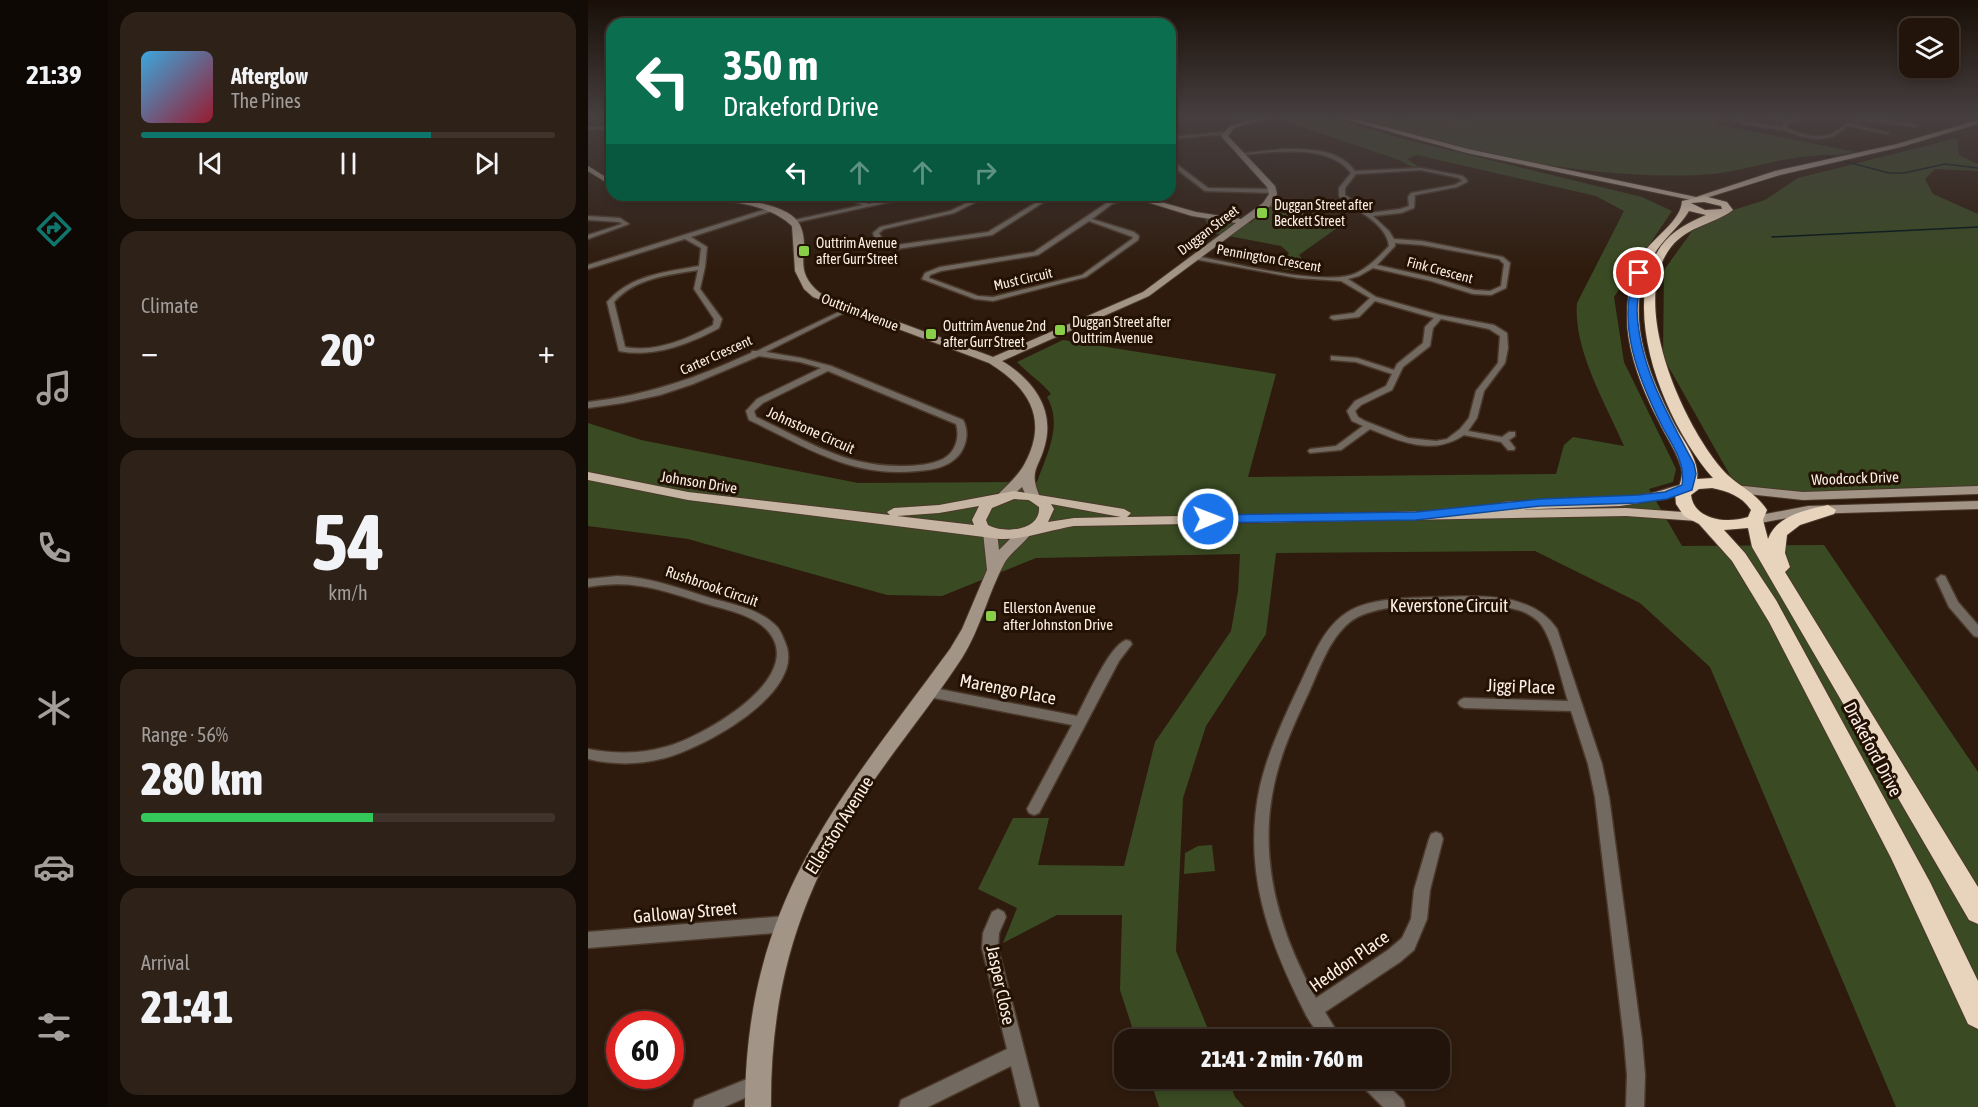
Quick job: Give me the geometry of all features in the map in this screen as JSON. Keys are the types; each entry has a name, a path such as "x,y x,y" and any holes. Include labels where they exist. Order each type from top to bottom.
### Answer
{"highway":[{"path":"1724,209 1696,199 1686,201 1682,216 1660,259 1652,282 1648,308 1653,349 1660,372 1686,426 1714,472 1733,488"},
{"path":"1686,206 1701,212 1724,209"},
{"path":"1724,209 1693,222 1670,236 1639,273 1633,299 1632,327 1639,360 1650,390 1688,464 1690,474 1688,487 1703,483 1733,488"},
{"name":"Drakeford Drive","path":"1688,487 1682,499 1685,506 1701,518 1743,560 1783,632 1870,791 1978,1014"},
{"name":"Drakeford Drive","path":"1733,488 1756,504 1759,510 1755,520 1761,547 1978,911"},
{"path":"1783,584 1787,576 1774,550 1779,533 1796,520 1828,510"},
{"path":"1701,518 1736,526 1755,520"}],"main road":[{"path":"1542,168 1653,193 1686,206"},
{"path":"1605,182 1696,199 1801,168"},
{"path":"1724,209 1724,203 1728,198 1759,185 1817,168"},
{"name":"Johnson Drive","path":"588,476 675,495 806,512 923,522 1004,535 1028,530"},
{"path":"1416,516 1540,502 1638,499 1667,495 1688,487"},
{"name":"Johnson Drive","path":"806,512 912,511 1022,495 1034,497"},
{"path":"1034,497 1088,508 1184,519"},
{"path":"1028,530 1041,522 1047,509 1043,502 1034,497"},
{"path":"989,532 980,524 980,516 984,508 1001,498"},
{"path":"1028,530 1074,522 1184,519 1626,512 1701,518"}],"street":[{"path":"588,168 606,180"},
{"path":"1178,168 1207,190 1273,191 1270,183 1254,168"},
{"path":"1351,168 1354,173"},
{"path":"1366,215 1406,210 1412,207 1413,194 1455,186 1465,181 1461,177 1425,169 1354,173 1340,191 1347,201 1388,232 1392,241"},
{"name":"Duggan Street","path":"996,362 1146,294 1266,205 1273,191"},
{"path":"718,201 773,209 793,220 891,201"},
{"path":"856,201 868,206"},
{"path":"975,201 956,211 882,228 876,233 878,242 887,246 902,246 990,234 1040,201"},
{"name":"Must Circuit","path":"1088,219 1132,233 1136,238 1084,276 993,299 977,298 925,279 929,273 940,269 1036,254 1110,203 1115,201"},
{"path":"1150,201 1195,214 1243,222"},
{"path":"1266,205 1291,206 1347,201"},
{"path":"588,267 773,209"},
{"path":"588,218 624,221 626,224 588,237"},
{"name":"Outtrim Avenue","path":"793,220 796,228 798,272 802,283 819,297 996,362 1026,382 1040,407 1041,436 1028,473 1001,498"},
{"path":"685,236 704,247 702,267 697,288 719,320 716,326 657,348 636,351 622,349 609,307 611,299 626,288 643,281 702,267"},
{"name":"Fink Crescent","path":"1370,265 1433,279 1473,292 1491,293 1504,287 1507,263 1501,258 1422,243 1392,241"},
{"name":"Pennington Crescent","path":"1196,258 1316,279 1343,279 1358,274 1370,265 1388,250 1392,241"},
{"path":"1343,279 1374,298 1439,317 1491,327 1504,335 1503,362 1480,390 1473,418 1460,432 1445,442 1423,444 1369,426 1355,419 1351,411 1353,407 1389,388 1400,366 1427,344 1429,327 1439,317"},
{"path":"1334,318 1356,315 1374,298"},
{"name":"Carter Crescent","path":"588,405 621,401 669,390 849,309"},
{"name":"Johnstone Circuit","path":"755,353 801,360 828,368 960,422 962,429 959,450 951,459 930,468 857,465 750,416 750,411 760,401 828,368"},
{"path":"1334,358 1357,360 1397,373"},
{"path":"1313,451 1333,450 1346,445 1369,426"},
{"path":"1460,432 1508,437 1511,448"},
{"path":"1028,473 1029,488 1034,497"},
{"name":"Woodcock Drive","path":"1733,488 1803,496 1978,490"},
{"name":"Woodcock Drive","path":"1755,520 1791,511 1978,506"},
{"name":"Ellerston Avenue","path":"758,1107 757,1084 765,1000 786,924 815,856 839,816 929,692 970,629 993,570 1006,549 1028,530"},
{"name":"Ellerston Avenue","path":"989,532 994,556 993,570"},
{"name":"Rushbrook Circuit","path":"588,583 627,578 663,586 768,624 774,628 782,647 778,670 768,687 743,713 720,729 676,749 639,758 602,758 588,754"},
{"path":"1941,579 1953,604 1978,633"},
{"name":"Keverstone Circuit","path":"1325,1029 1288,966 1272,922 1263,879 1261,821 1267,785 1278,753 1334,629 1353,614 1379,605 1494,602 1524,607 1543,619 1551,629 1595,764 1602,798 1633,1040 1635,1107"},
{"path":"1034,809 1114,658 1126,644"},
{"name":"Marengo Place","path":"929,692 1080,722"},
{"name":"Jiggi Place","path":"1464,703 1577,706"},
{"name":"Heddon Place","path":"1312,1010 1394,956 1408,944 1419,919 1422,890 1436,839"},
{"name":"Jasper Close","path":"998,917 991,933 990,948 1030,1107"},
{"name":"Galloway Street","path":"588,940 786,924"},
{"path":"908,1107 1016,1054"},
{"path":"702,1107 757,1084"},
{"path":"1377,1089 1396,1107"}],"green space":[{"path":"1472,168 1521,168 1642,197 1672,211 1614,297 1624,362 1676,469 1673,482 1649,489 1682,546 1824,545 1978,772 1978,1107 1896,1107 1710,667 1640,603 1535,551 1276,553 1266,634 1206,726 1183,798 1176,951 1208,1029 1133,1029 1120,990 1122,915 1057,915 1003,943 1017,908 978,889 1013,818 1049,818 1038,865 1124,866 1155,742 1231,631 1238,591 1240,554 1036,558 942,596 887,595 688,539 588,526 588,423 641,440 858,483 1037,482 1054,429 1052,408 1047,397 1051,394 1017,362 1063,340 1276,374 1248,477 1556,474 1564,445 1573,437 1624,446 1585,358 1577,321 1577,303 1624,211 1596,196"},
{"path":"1564,168 1748,168 1698,175 1611,173"},
{"path":"1839,168 1978,168 1978,171 1935,169 1925,179 1933,194 1978,214 1978,486 1786,492 1735,484 1663,357 1664,270 1695,227 1708,218 1765,200 1798,178"},
{"path":"1312,207 1337,228 1299,255 1304,261 1296,271 1281,269 1289,253 1281,246 1213,233 1204,218 1250,223 1269,208"},
{"path":"1212,845 1215,871 1184,874 1185,853 1198,846"},
{"path":"1153,1089 1232,1089 1235,1097 1244,1107 1159,1107"}],"waterway":[{"path":"1869,168 1889,173 1904,173 1928,168"},
{"path":"1772,237 1978,227"}],"place":[{"name":"Duggan Street after Beckett Street","path":"1262,213"},
{"name":"Outtrim Avenue after Gurr Street","path":"804,251"},
{"name":"Duggan Street after Outtrim Avenue","path":"1060,330"},
{"name":"Outtrim Avenue 2nd after Gurr Street","path":"931,334"},
{"name":"Ellerston Avenue after Johnston Drive","path":"991,616"}],"route":[{"path":"1208,519 1416,516 1540,502 1638,499 1667,495 1688,487 1690,474 1688,464 1652,396 1636,348 1632,327 1632,308 1639,273"}]}
